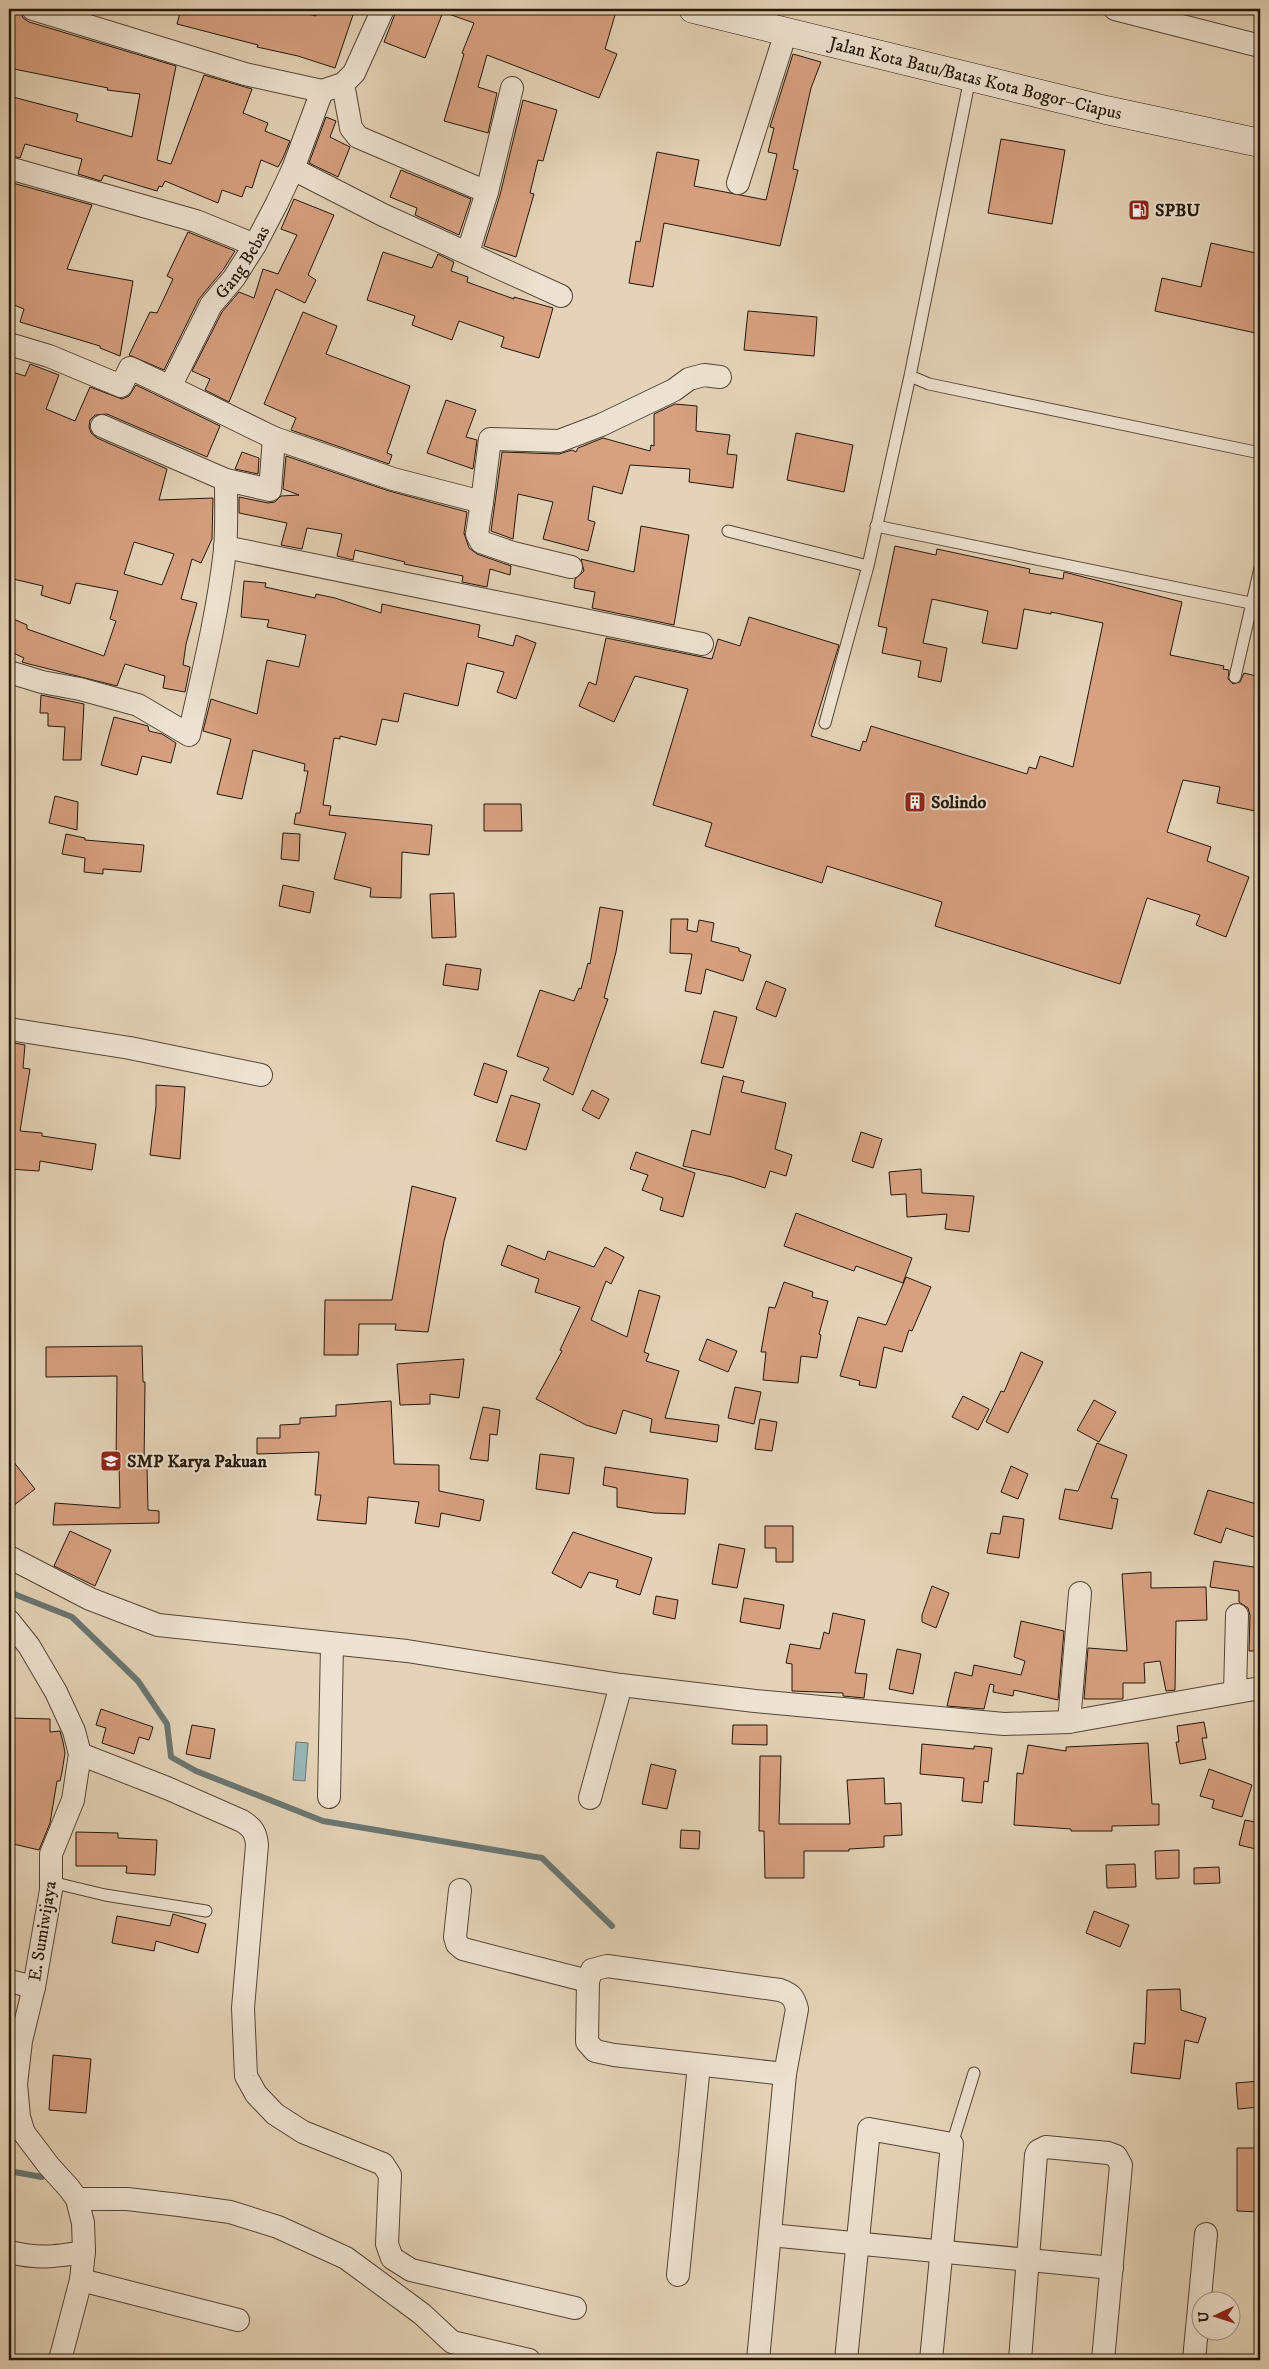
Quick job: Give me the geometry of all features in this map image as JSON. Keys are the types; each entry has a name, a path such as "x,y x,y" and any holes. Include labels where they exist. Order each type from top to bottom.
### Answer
{"main road":[{"name":"Jalan Kota Batu/Batas Kota Bogor–Ciapus","path":"693,9 970,78 1210,134 1260,143"}],"street":[{"path":"33,9 244,74 332,88 351,128 358,137 487,192"},
{"name":"Gang Bebas","path":"170,387 212,305 234,278 255,245 332,88 354,73 383,9"},
{"path":"1115,9 1260,46"},
{"path":"738,183 786,32"},
{"path":"468,252 487,192 512,88"},
{"path":"9,168 196,221 255,245"},
{"path":"293,169 383,214 560,296"},
{"path":"9,344 49,356 121,386 130,368 274,438 393,479 482,502"},
{"path":"571,567 513,553 481,542 476,534 490,439 559,441 601,425 674,390 689,378 704,375 720,377"},
{"path":"102,426 226,480 270,490 274,438"},
{"path":"9,672 42,682 80,688 138,705 189,735 211,641 225,548 226,480"},
{"path":"225,548 702,644"},
{"path":"9,1029 130,1048 261,1075"},
{"path":"9,1557 90,1599 158,1625 332,1645 407,1651 621,1685 960,1721 1004,1724 1069,1722 1260,1688"},
{"path":"1069,1722 1080,1593"},
{"path":"1236,1692 1237,1615"},
{"name":"E. Sumiwijaya","path":"9,1621 29,1646 56,1692 74,1731 80,1754 73,1800 51,1854 51,1890 34,1987 16,2068 19,2117 24,2133 76,2199 84,2223 84,2252 81,2280 60,2360"},
{"path":"329,1797 332,1645"},
{"path":"590,1798 621,1685"},
{"path":"80,1754 159,1785 242,1821 256,1833 257,1845 243,2008 246,2076 256,2094 275,2114 303,2132 383,2164 390,2175 387,2244 392,2258 411,2270 574,2308"},
{"path":"460,1890 455,1937 457,1944 463,1949 588,1981"},
{"path":"758,2360 785,2074 797,2008 794,2000 789,1993 780,1990 607,1966 592,1970 588,1981 587,2042 595,2051 614,2056 785,2074"},
{"path":"9,1981 34,1987"},
{"path":"678,2275 699,2065"},
{"path":"846,2360 869,2129 952,2144 931,2360"},
{"path":"1020,2360 1038,2151 1046,2147 1108,2152 1116,2156 1121,2165 1103,2360"},
{"path":"76,2199 127,2199 230,2212 278,2227 346,2258 422,2314 452,2342 529,2360"},
{"path":"1194,2360 1206,2234"},
{"path":"770,2235 857,2245 1112,2268"},
{"path":"9,2252 32,2258 49,2258 84,2252"},
{"path":"81,2280 238,2320"}],"lane":[{"path":"825,723 868,566 910,376 970,78"},
{"path":"910,376 929,384 1260,453"},
{"path":"876,526 1256,604"},
{"path":"728,531 868,566"},
{"path":"1235,677 1256,604 1260,568"},
{"path":"51,1882 105,1895 206,1911"},
{"path":"952,2144 974,2073"}],"water":[{"path":"296,1742 308,1743 305,1781 293,1780"}],"building":[{"path":"9,9 20,11 23,18 29,22 176,66 157,160 171,164 204,75 252,89 243,113 268,123 265,131 290,141 282,160 278,167 261,160 252,188 246,186 242,197 222,190 218,203 165,181 162,187 159,186 157,191 104,175 101,181 78,174 82,159 25,144 20,158 9,155 9,96 78,114 76,121 132,137 140,94 107,90 108,88 9,68"},
{"path":"181,9 288,9 316,16 318,9 355,9 335,68 298,56 257,47 258,45 177,24"},
{"path":"397,9 596,9 615,15 605,49 617,54 599,98 487,55 478,87 497,93 488,133 444,121 464,54 462,53 474,23 443,12 425,58 384,42"},
{"path":"793,54 821,62 811,88 800,137 793,169 798,170 780,246 664,223 653,287 629,283 636,241 640,242 657,152 699,160 694,186 766,200 777,154 768,152 774,128 770,127"},
{"path":"523,100 557,110 543,161 538,160 530,193 534,194 516,257 484,246 500,195"},
{"path":"326,117 336,121 330,137 350,147 338,177 309,163"},
{"path":"1001,139 1065,150 1052,224 988,213"},
{"path":"401,170 471,199 459,235 415,215 417,208 390,197"},
{"path":"9,182 92,205 67,269 133,281 120,356 100,348 100,346 20,322 24,309 9,303"},
{"path":"294,199 334,215 308,275 316,280 305,303 276,289 229,402 205,390 210,379 192,371 222,312 239,292 254,298 263,269 278,274 297,235 281,229"},
{"path":"188,232 235,251 223,270 199,299 164,370 129,355 150,312 157,313 173,279 167,276"},
{"path":"1211,243 1260,254 1260,334 1155,311 1162,278 1201,287"},
{"path":"383,252 432,268 438,254 454,262 451,271 468,277 467,282 514,299 514,297 553,308 539,358 501,347 504,337 459,321 452,340 412,325 415,316 367,300"},
{"path":"748,311 817,317 814,356 744,350"},
{"path":"303,312 337,326 326,354 410,386 387,453 392,455 389,464 291,430 296,418 264,404"},
{"path":"30,364 59,375 46,409 75,421 90,387 122,399 129,396 136,385 220,426 207,457 107,414 95,415 90,420 89,427 91,433 97,438 167,469 159,500 213,498 212,539 201,563 192,559 181,599 197,603 186,644 183,665 190,667 185,692 163,688 165,676 125,664 117,686 22,662 24,658 9,651 9,617 27,625 27,629 104,656 116,621 110,619 118,591 76,583 70,604 41,595 43,586 9,578 9,371 25,376","holes":["134,542 174,554 162,585 124,574"]},
{"path":"446,400 476,410 466,437 477,440 473,469 427,453"},
{"path":"675,404 697,406 696,431 730,435 727,454 737,455 733,488 689,482 690,469 630,465 622,494 593,486 588,520 595,522 588,551 543,539 553,502 518,494 513,539 491,531 502,452 559,454 572,450 576,452 578,448 603,438 650,451 651,445 654,446 654,414"},
{"path":"796,433 853,445 844,492 787,480"},
{"path":"242,452 259,458 258,474 235,469"},
{"path":"286,456 389,491 467,512 464,533 469,548 477,554 511,566 510,575 490,569 487,587 462,582 463,576 404,564 405,562 355,550 353,560 337,556 342,534 307,528 302,549 281,545 287,523 239,513 239,497 268,503 275,502 281,496 299,495 283,489"},
{"path":"641,526 689,535 674,625 592,608 595,592 574,588 575,579 584,571 581,559 634,572"},
{"name":"Solindo","path":"895,546 936,555 937,549 1030,569 1029,573 1063,579 1064,572 1182,602 1170,655 1224,666 1223,669 1229,670 1228,679 1233,684 1240,682 1244,673 1260,677 1260,812 1217,803 1220,787 1183,780 1167,832 1211,847 1207,861 1249,877 1226,937 1196,925 1200,915 1147,898 1120,984 935,926 942,902 827,866 822,883 705,846 712,823 653,805 688,689 635,676 614,722 579,706 589,682 596,685 606,638 712,659 718,639 740,646 749,617 839,645 811,736 860,751 863,741 866,742 871,726 1027,774 1029,767 1036,769 1040,756 1073,767 1103,623 1051,612 1051,614 1024,609 1017,649 982,643 988,611 932,599 923,643 947,648 941,682 918,677 921,661 882,653 887,628 878,626"},
{"path":"244,581 266,583 265,587 315,598 316,594 335,598 381,613 382,604 480,625 478,637 513,646 516,635 536,643 516,699 497,692 504,672 467,663 458,706 404,693 398,722 382,719 376,745 340,736 340,739 334,738 323,805 331,806 329,815 432,825 429,855 402,852 401,898 370,897 371,888 334,879 346,833 294,824 296,813 300,813 308,771 304,771 305,764 253,750 242,799 217,794 231,739 203,731 211,699 257,714 267,660 299,667 306,635 267,627 269,620 241,617"},
{"path":"41,695 84,704 81,760 63,760 65,727 48,726 48,713 40,713"},
{"path":"114,717 148,726 149,731 162,734 176,743 171,763 142,756 137,775 101,765"},
{"path":"55,796 78,802 77,830 49,823"},
{"path":"484,804 521,804 522,831 484,831"},
{"path":"283,833 300,834 299,861 281,859"},
{"path":"66,834 85,838 85,840 144,845 141,872 103,869 103,874 84,872 85,858 62,854"},
{"path":"283,885 314,892 310,913 279,906"},
{"path":"454,893 456,937 432,938 430,894"},
{"path":"600,907 623,911 616,952 604,998 608,999 573,1095 543,1080 549,1068 517,1056 540,990 574,1001 579,988 581,989 588,963 590,964"},
{"path":"671,919 688,919 687,930 697,932 699,920 714,923 711,941 739,948 739,951 751,955 743,981 706,969 701,994 685,991 692,954 670,953"},
{"path":"446,964 481,969 478,990 443,985"},
{"path":"766,981 786,989 776,1017 756,1009"},
{"path":"714,1011 737,1017 723,1068 701,1063"},
{"path":"9,1042 25,1045 23,1068 30,1069 20,1131 42,1133 42,1136 96,1144 92,1170 40,1161 39,1171 9,1169"},
{"path":"484,1063 507,1071 497,1103 474,1095"},
{"path":"723,1076 744,1081 741,1092 786,1103 775,1149 792,1155 786,1176 770,1171 765,1188 732,1177 683,1166 692,1130 710,1135"},
{"path":"156,1085 185,1087 180,1159 150,1155 156,1106"},
{"path":"592,1090 609,1099 599,1119 582,1110"},
{"path":"511,1095 540,1104 526,1150 496,1141"},
{"path":"861,1132 882,1139 873,1168 852,1161"},
{"path":"636,1152 695,1173 683,1217 660,1210 663,1198 642,1190 648,1175 630,1169"},
{"path":"921,1169 922,1193 974,1196 969,1232 945,1229 947,1214 907,1217 906,1194 891,1195 889,1172"},
{"path":"412,1186 456,1198 444,1241 428,1332 395,1330 396,1324 359,1324 358,1355 324,1355 325,1300 392,1300"},
{"path":"796,1213 912,1258 903,1283 856,1266 854,1271 784,1246"},
{"path":"508,1245 545,1260 548,1251 594,1267 605,1247 624,1257 611,1284 606,1281 591,1320 627,1337 639,1290 660,1296 644,1352 649,1354 646,1361 679,1371 665,1418 719,1425 717,1442 650,1432 652,1419 623,1410 616,1434 586,1425 536,1399 562,1351 560,1350 580,1307 535,1292 539,1279 501,1265"},
{"path":"906,1277 931,1287 912,1331 909,1330 902,1352 884,1347 876,1388 859,1385 860,1381 840,1376 858,1317 886,1325"},
{"path":"784,1282 813,1292 812,1297 828,1301 819,1334 821,1335 817,1358 801,1356 798,1383 763,1380 766,1352 761,1352 769,1307 775,1308"},
{"path":"707,1339 737,1351 728,1372 699,1360"},
{"path":"142,1346 143,1382 145,1382 144,1467 147,1467 148,1510 159,1511 159,1523 53,1525 55,1503 120,1508 119,1462 116,1462 117,1376 46,1377 46,1347"},
{"path":"1021,1352 1043,1362 1008,1433 986,1422 1001,1391 1004,1392"},
{"path":"464,1359 459,1398 430,1394 430,1404 400,1405 397,1364"},
{"path":"735,1387 761,1392 754,1424 728,1418"},
{"path":"963,1396 989,1409 978,1430 952,1417"},
{"path":"1094,1400 1116,1412 1099,1442 1077,1430"},
{"path":"391,1401 394,1464 439,1465 439,1491 484,1500 480,1521 441,1513 439,1527 415,1523 419,1502 368,1497 366,1524 317,1520 321,1495 315,1495 319,1452 257,1454 257,1438 280,1438 280,1425 300,1424 300,1418 336,1416 336,1405"},
{"path":"483,1407 500,1410 497,1435 490,1434 488,1461 470,1459"},
{"path":"760,1419 777,1422 772,1451 755,1449"},
{"path":"1097,1443 1127,1455 1111,1498 1118,1499 1112,1529 1059,1519 1065,1489 1078,1491"},
{"path":"540,1454 574,1458 569,1494 536,1489"},
{"path":"9,1456 35,1489 9,1509"},
{"path":"1011,1466 1028,1474 1018,1499 1001,1492"},
{"path":"605,1467 688,1479 685,1514 654,1513 617,1507 617,1488 603,1485"},
{"path":"1208,1490 1260,1505 1260,1539 1226,1528 1221,1543 1194,1534"},
{"path":"1003,1516 1024,1519 1019,1558 987,1553 991,1533 1000,1534"},
{"path":"765,1526 793,1526 793,1562 776,1562 776,1548 765,1548"},
{"path":"70,1531 111,1550 95,1586 54,1566"},
{"path":"573,1532 652,1558 640,1595 616,1587 618,1580 589,1572 581,1588 552,1573"},
{"path":"719,1544 745,1549 737,1588 712,1584"},
{"path":"1214,1561 1260,1568 1260,1651 1249,1651 1250,1615 1248,1608 1239,1602 1239,1591 1210,1587"},
{"path":"1151,1572 1151,1588 1206,1587 1207,1620 1176,1621 1175,1690 1166,1691 1160,1661 1144,1663 1145,1683 1123,1683 1123,1699 1084,1699 1088,1648 1127,1651 1122,1574"},
{"path":"932,1586 949,1593 936,1628 922,1622 922,1615"},
{"path":"656,1596 678,1600 675,1619 653,1614"},
{"path":"744,1598 784,1605 780,1629 740,1622"},
{"path":"833,1613 865,1620 855,1673 867,1674 864,1698 843,1696 843,1693 792,1691 792,1664 786,1663 790,1644 820,1649 824,1632 829,1634"},
{"path":"1021,1621 1064,1631 1058,1700 1014,1690 1013,1696 993,1692 994,1685 990,1684 984,1709 947,1706 955,1672 972,1676 974,1665 1021,1675 1025,1661 1014,1657"},
{"path":"897,1649 921,1654 913,1694 889,1689"},
{"path":"101,1709 153,1727 149,1740 139,1737 134,1754 102,1743 106,1728 96,1725"},
{"path":"9,1718 50,1719 50,1732 60,1731 63,1742 65,1753 60,1781 57,1781 50,1823 39,1850 9,1843"},
{"path":"1204,1722 1207,1738 1202,1738 1206,1759 1180,1764 1176,1742 1179,1742 1177,1726"},
{"path":"192,1725 215,1729 210,1759 186,1754"},
{"path":"733,1725 767,1725 767,1745 732,1744"},
{"path":"1148,1743 1152,1804 1159,1804 1159,1825 1112,1826 1112,1831 1071,1831 1071,1829 1014,1825 1017,1773 1023,1774 1028,1745 1066,1751 1066,1747"},
{"path":"922,1744 974,1749 974,1746 992,1748 988,1782 984,1781 982,1803 962,1801 964,1778 920,1774"},
{"path":"760,1756 781,1756 779,1824 850,1824 847,1780 884,1778 885,1804 901,1803 902,1835 884,1836 884,1847 849,1849 849,1851 804,1851 804,1878 765,1878 764,1831 759,1831"},
{"path":"651,1764 676,1770 667,1809 642,1804"},
{"path":"1209,1769 1252,1785 1242,1817 1212,1808 1214,1800 1200,1796"},
{"path":"1245,1820 1260,1823 1260,1850 1239,1845"},
{"path":"681,1830 700,1831 699,1849 680,1848"},
{"path":"76,1832 118,1833 118,1838 157,1840 155,1875 126,1873 127,1866 76,1866"},
{"path":"1179,1850 1179,1878 1156,1879 1155,1851"},
{"path":"1135,1864 1136,1887 1107,1888 1106,1865"},
{"path":"1219,1867 1220,1883 1194,1884 1194,1868"},
{"path":"1094,1911 1129,1925 1120,1947 1086,1933"},
{"path":"173,1914 206,1924 198,1953 156,1941 154,1951 112,1943 117,1916 170,1926"},
{"path":"1180,1989 1181,2010 1206,2018 1198,2043 1185,2040 1180,2079 1131,2073 1134,2043 1145,2044 1147,1990"},
{"path":"53,2055 91,2059 86,2113 49,2110"},
{"path":"1260,2081 1260,2107 1238,2109 1236,2083"},
{"path":"1237,2148 1260,2148 1260,2212 1237,2211"}],"waterway":[{"path":"9,1592 72,1617 138,1681 167,1724 171,1757 196,1771 323,1821 542,1858 612,1926"},
{"path":"9,2171 42,2177"}],"place":[{"name":"SPBU","path":"1139,210"},
{"name":"Solindo","path":"915,802"},
{"name":"SMP Karya Pakuan","path":"111,1461"}]}
